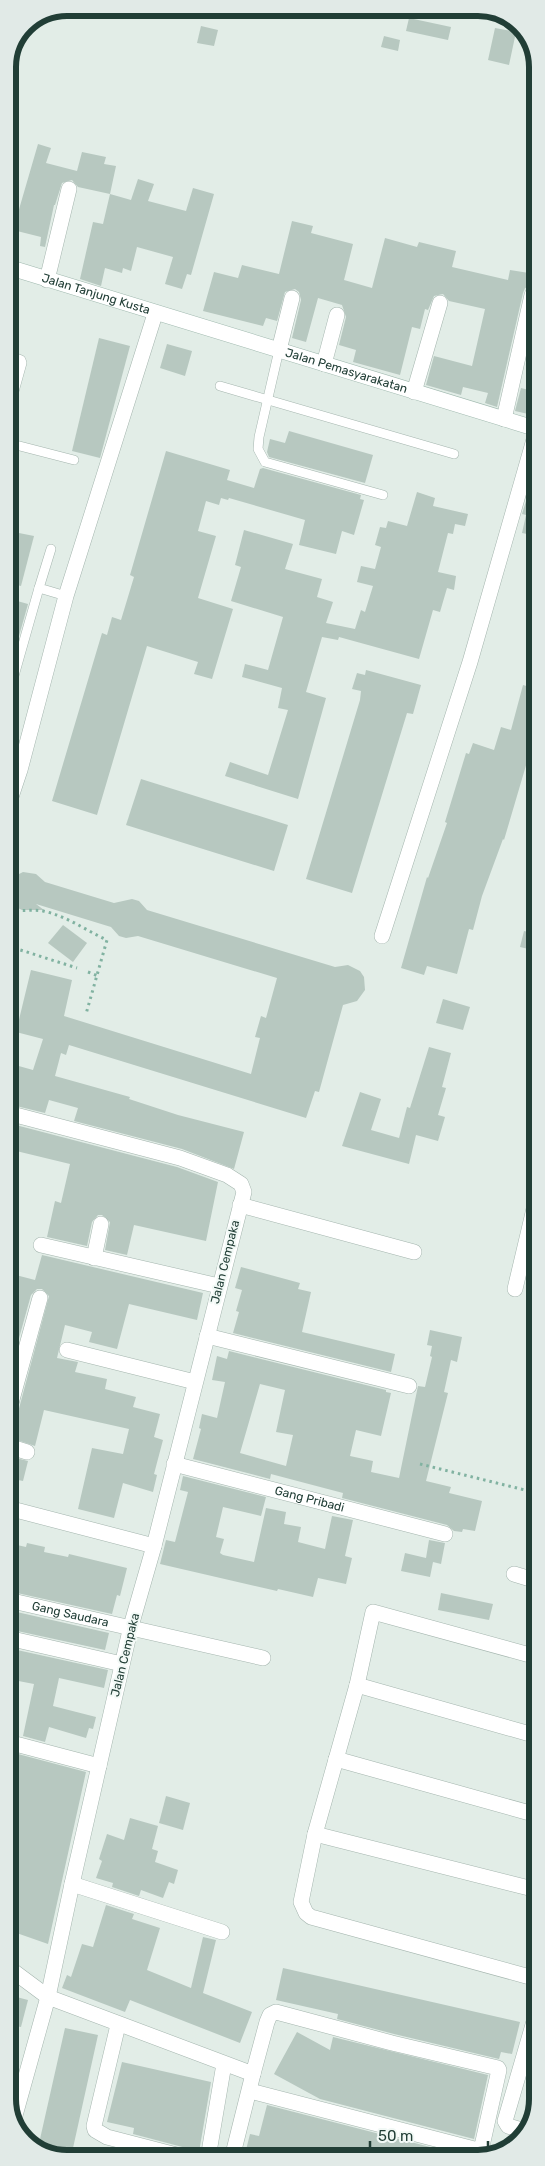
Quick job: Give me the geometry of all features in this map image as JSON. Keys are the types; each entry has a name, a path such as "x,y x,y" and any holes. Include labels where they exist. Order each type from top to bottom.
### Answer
{"street":[{"path":"47,280 69,188"},
{"name":"Jalan Tanjung Kusta","path":"16,270 155,314"},
{"path":"279,350 292,298"},
{"path":"414,392 440,303"},
{"path":"504,419 529,308"},
{"path":"16,762 66,596 155,314"},
{"name":"Jalan Pemasyarakatan","path":"155,314 529,427"},
{"path":"324,364 337,316"},
{"path":"382,936 461,690 529,456"},
{"path":"16,1115 180,1158 227,1175 241,1184 242,1198 414,1252"},
{"name":"Jalan Cempaka","path":"16,2087 48,1997 131,1626 154,1546 242,1198"},
{"path":"94,1258 101,1224"},
{"path":"515,1289 529,1230"},
{"path":"41,1244 219,1286"},
{"path":"16,1385 40,1298"},
{"path":"207,1336 409,1386"},
{"path":"67,1350 195,1382"},
{"path":"16,1449 27,1452"},
{"name":"Gang Pribadi","path":"174,1464 445,1534"},
{"path":"16,1510 154,1546"},
{"path":"514,1574 529,1579"},
{"name":"Gang Saudara","path":"16,1602 131,1626 263,1658"},
{"path":"529,1655 373,1612 356,1686 315,1834 301,1902 306,1913 529,1977"},
{"path":"16,1640 122,1664"},
{"path":"356,1686 529,1734"},
{"path":"16,1744 99,1766"},
{"path":"336,1759 529,1813"},
{"path":"315,1834 529,1888"},
{"path":"72,1884 222,1932"},
{"path":"16,1974 48,1997 118,2025 239,2069 250,2091 234,2150"},
{"path":"211,2150 239,2069 270,2014 276,2012 392,2043 498,2068 499,2070 482,2146 478,2150 250,2091"},
{"path":"118,2025 94,2130 107,2137 157,2150"},
{"path":"519,2129 508,2126 505,2121 529,2041"}],"lane":[{"path":"279,350 258,449 265,462 384,495"},
{"path":"16,358 21,360 22,363 16,384"},
{"path":"220,386 454,454"},
{"path":"16,445 74,460"},
{"path":"16,669 51,549"},
{"path":"39,588 66,596"}],"path":[{"path":"16,910 41,911 67,918 107,940 86,1014"},
{"path":"16,949 78,968"},
{"path":"88,972 98,976"},
{"path":"420,1464 529,1492"}],"building":[{"path":"409,18 451,27 448,40 406,31"},
{"path":"201,26 218,30 214,46 197,43"},
{"path":"495,28 514,32 516,34 509,65 488,60"},
{"path":"384,36 400,40 398,51 381,47"},
{"path":"38,144 51,148 46,163 77,171 82,152 106,157 104,164 116,166 110,194 78,187 72,180 62,183 54,205 45,247 40,246 41,237 16,231 16,220"},
{"path":"138,179 154,184 148,201 186,211 193,188 214,194 191,275 187,274 182,289 165,284 173,257 137,247 131,271 123,268 122,273 105,268 101,286 80,279 93,222 103,224 110,194 131,200"},
{"path":"292,221 313,226 311,233 353,244 344,280 372,288 385,238 417,247 419,242 456,251 452,267 508,280 510,270 529,273 529,287 525,288 523,293 497,407 485,403 488,393 463,387 461,395 426,385 434,356 472,366 485,309 449,301 443,294 434,296 428,310 425,309 420,329 412,327 400,375 353,362 356,350 339,345 346,317 342,305 318,298 306,342 292,338 301,300 299,292 295,289 285,292 277,321 266,318 263,326 203,311 214,272 238,278 242,265 279,274"},
{"path":"99,338 130,346 100,458 72,451"},
{"path":"167,344 192,351 185,376 160,368"},
{"path":"521,388 529,390 529,414 515,411"},
{"path":"289,431 373,455 365,483 269,457 267,452 270,439 285,443"},
{"path":"166,451 230,470 227,480 254,488 260,469 263,468 361,495 360,499 364,500 354,535 342,531 336,554 299,545 305,520 229,498 228,500 221,498 219,505 206,501 198,531 216,536 198,598 233,609 212,679 194,674 198,662 147,646 97,815 52,801 102,633 107,635 112,617 121,620 134,577 130,575"},
{"path":"529,491 529,534 522,533 526,515 522,514"},
{"path":"417,492 435,498 433,506 468,514 465,526 455,524 453,534 448,533 438,572 456,576 454,590 447,588 440,612 433,610 419,659 339,637 338,640 322,637 306,692 326,698 298,799 225,776 230,762 268,775 288,710 278,708 282,688 242,677 245,664 268,670 283,617 231,601 241,567 235,565 244,530 293,544 285,569 322,579 317,597 333,602 326,623 355,629 361,610 365,612 373,586 357,582 361,566 375,569 381,547 375,545 380,527 386,528 388,521 407,526"},
{"path":"16,532 34,536 21,586 16,585"},
{"path":"16,601 28,604 16,647"},
{"path":"366,670 421,685 413,714 407,713 352,893 306,879 360,700 361,691 352,689 357,673 365,675"},
{"path":"523,685 529,687 529,755 504,840 482,896 473,930 469,929 457,974 427,966 424,975 401,968 427,877 447,823 445,822 466,753 469,754 473,743 494,750 501,727 511,730"},
{"path":"141,779 288,825 274,871 126,825"},
{"path":"23,872 36,874 45,882 114,903 132,899 139,901 147,910 335,967 348,965 360,971 364,977 365,990 357,1001 343,1005 319,1092 315,1091 306,1118 69,1045 66,1055 61,1053 55,1076 130,1097 129,1099 178,1115 244,1132 234,1169 182,1149 74,1121 78,1108 49,1100 45,1113 16,1106 16,1065 33,1070 43,1039 16,1032 31,970 72,980 64,1016 251,1074 260,1038 255,1037 261,1016 266,1018 277,978 138,936 126,938 119,936 111,927 36,904 44,910 22,910 16,907 16,876"},
{"path":"63,925 87,943 73,962 48,943"},
{"path":"524,931 529,932 529,949 520,947"},
{"path":"443,999 470,1007 463,1030 436,1023"},
{"path":"429,1047 451,1053 442,1087 446,1088 438,1115 445,1117 438,1141 416,1135 409,1164 342,1146 360,1092 381,1099 371,1130 399,1138 407,1107 410,1108"},
{"path":"16,1125 177,1167 218,1182 206,1241 134,1225 127,1255 105,1250 110,1222 102,1215 98,1215 92,1222 87,1246 47,1237 55,1201 61,1203 70,1164 16,1151"},
{"path":"42,1255 203,1293 197,1320 129,1304 117,1349 89,1342 92,1332 65,1325 57,1358 78,1362 75,1372 107,1379 105,1389 136,1397 133,1407 160,1414 154,1437 163,1440 154,1474 157,1475 153,1492 123,1483 114,1518 78,1509 92,1448 123,1454 129,1429 44,1410 35,1446 16,1440 16,1418 49,1296 42,1289 37,1289 31,1295 16,1349 16,1275 35,1280"},
{"path":"241,1267 300,1283 298,1289 311,1292 302,1332 395,1354 391,1372 233,1333 239,1312 236,1311 242,1290 235,1288"},
{"path":"430,1330 462,1337 457,1362 451,1360 444,1392 448,1393 426,1481 451,1487 449,1493 482,1501 475,1531 463,1529 462,1532 454,1531 447,1525 342,1498 343,1493 271,1474 270,1479 193,1459 201,1429 199,1428 202,1414 217,1418 225,1382 212,1380 217,1356 227,1359 229,1351 386,1390 386,1392 391,1393 381,1436 356,1430 350,1456 373,1461 371,1472 399,1478 418,1386 425,1387 432,1357 430,1356 432,1346 427,1345","holes":["260,1384 285,1390 276,1432 293,1435 286,1466 240,1453"]},
{"path":"16,1458 28,1461 23,1481 16,1480"},
{"path":"183,1476 266,1497 261,1516 223,1507 216,1537 224,1539 220,1553 223,1555 254,1562 266,1508 286,1512 284,1524 301,1527 298,1542 325,1549 332,1516 353,1520 345,1556 352,1558 346,1584 318,1578 313,1597 278,1589 277,1591 160,1564 166,1540 175,1542 188,1492 180,1490"},
{"path":"429,1540 445,1543 441,1564 433,1562 430,1577 401,1571 405,1553 426,1558"},
{"path":"27,1543 45,1547 44,1552 68,1557 69,1554 127,1568 120,1596 117,1595 112,1614 16,1593 16,1545 26,1547"},
{"path":"441,1593 493,1604 489,1620 438,1610"},
{"path":"16,1612 109,1633 105,1650 16,1631"},
{"path":"16,1650 108,1670 104,1688 59,1678 53,1706 96,1717 93,1729 89,1728 86,1738 49,1727 45,1742 23,1736 34,1684 16,1681"},
{"path":"18,1754 86,1772 48,1944 16,1933 16,1764"},
{"path":"166,1796 190,1803 183,1830 159,1823"},
{"path":"130,1818 158,1826 152,1849 158,1851 155,1862 178,1870 174,1884 169,1882 163,1898 141,1890 139,1896 112,1887 113,1883 96,1878 102,1861 99,1859 107,1834 124,1840"},
{"path":"106,1905 134,1914 132,1919 160,1928 147,1970 191,1988 203,1937 216,1940 203,1993 252,2012 240,2043 130,2000 125,2012 62,1988 67,1975 71,1977 82,1944 93,1947"},
{"path":"283,1968 520,2022 512,2054 501,2052 499,2059 337,2019 338,2014 276,2000"},
{"path":"16,1997 28,2000 21,2027 16,2026"},
{"path":"65,2028 98,2035 73,2148 82,2150 58,2149 40,2141"},
{"path":"297,2032 330,2050 333,2037 488,2075 474,2139 320,2099 274,2074"},
{"path":"122,2062 211,2082 199,2150 191,2150 133,2134 134,2128 107,2122"},
{"path":"267,2105 442,2150 246,2150 250,2134 259,2136"}]}
